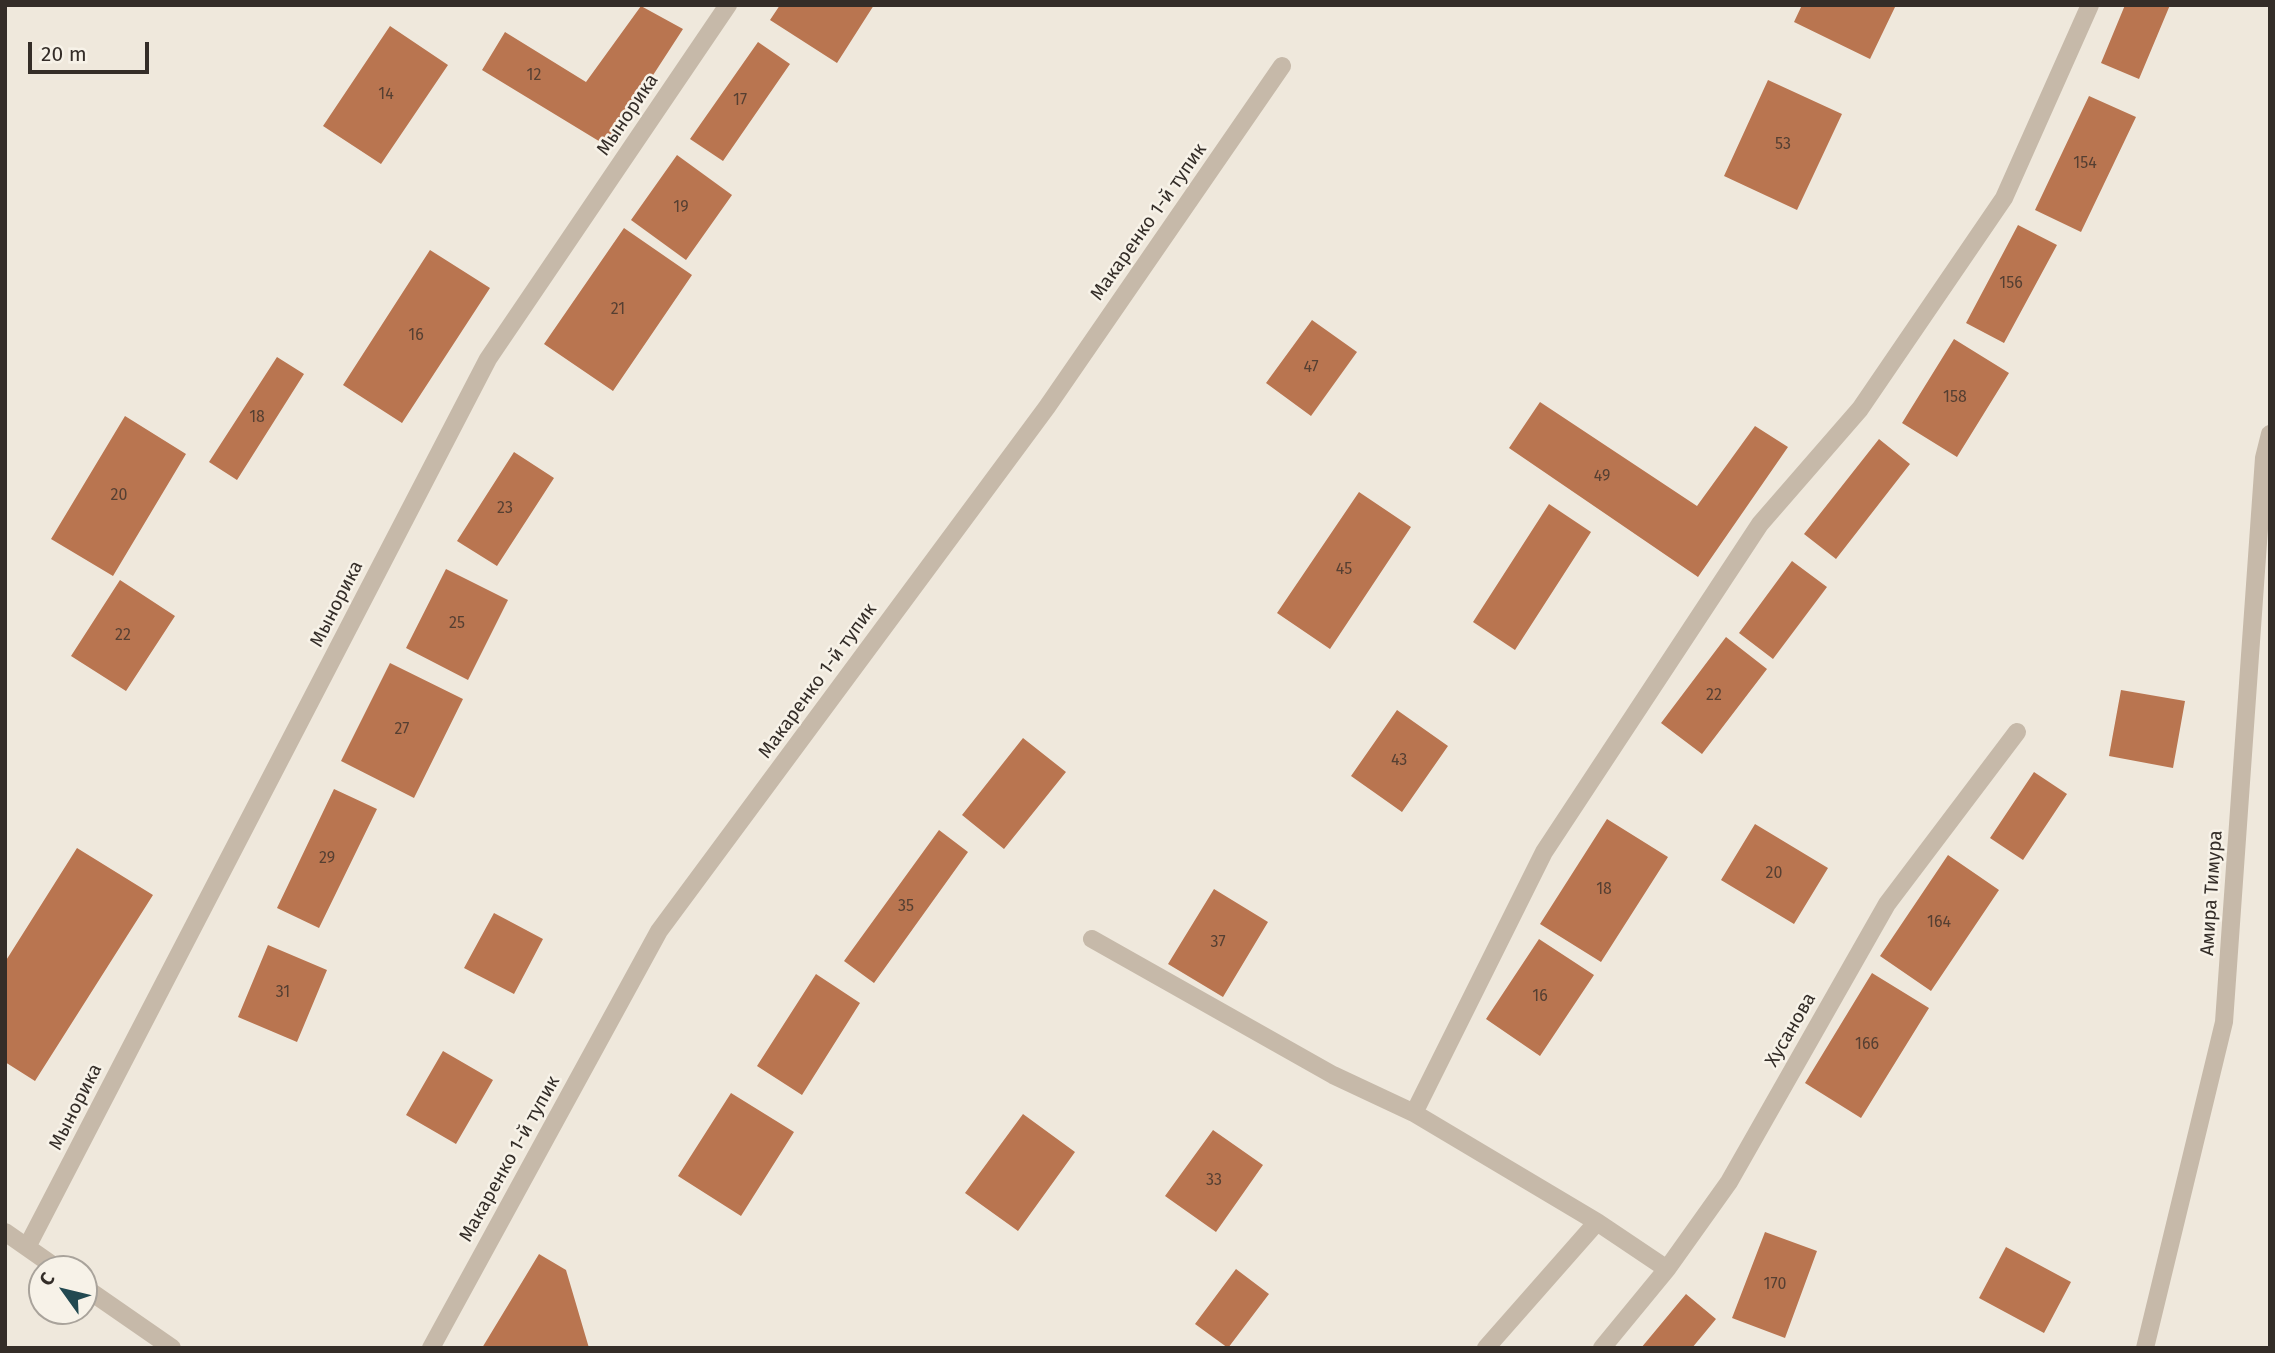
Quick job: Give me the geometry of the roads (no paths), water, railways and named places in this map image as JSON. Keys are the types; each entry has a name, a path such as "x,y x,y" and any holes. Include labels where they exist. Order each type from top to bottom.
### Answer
{"street":[{"name":"Мынорика","path":"27,1247 488,359 729,5"},
{"path":"1414,1113 1544,852 1760,524 1860,409 2004,198 2090,5"},
{"name":"Макаренко 1-й тупик","path":"431,1348 660,931 1047,407 1282,66"},
{"name":"Амира Тимура","path":"2145,1348 2224,1021 2264,458 2270,434"},
{"name":"Хусанова","path":"1602,1348 1667,1269 1729,1182 1886,904 2017,732"},
{"path":"1092,939 1333,1075 1414,1113 1597,1222 1667,1269"},
{"path":"1486,1348 1597,1222"},
{"path":"5,1232 38,1255"},
{"path":"98,1297 173,1348"}]}
